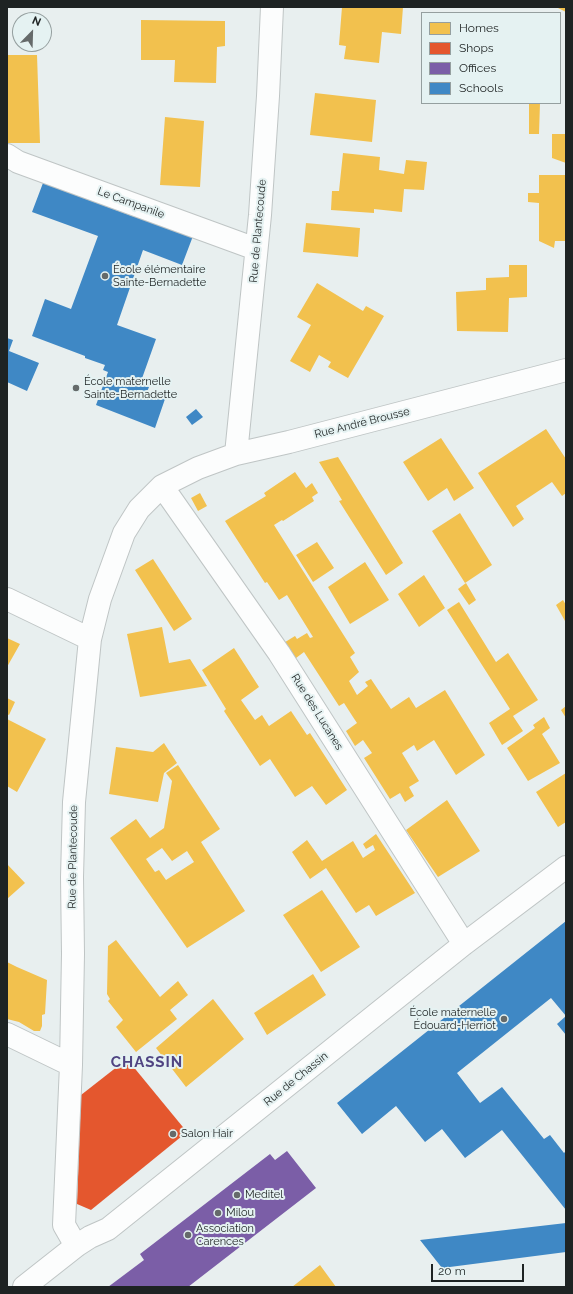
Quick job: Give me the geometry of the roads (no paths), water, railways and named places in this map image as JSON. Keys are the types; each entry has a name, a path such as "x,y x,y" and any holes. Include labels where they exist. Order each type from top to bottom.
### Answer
{"street":[{"name":"Rue de Plantecoude","path":"236,454 260,215 272,7"},
{"name":"Le Campanile","path":"7,155 18,162 256,249"},
{"name":"Rue André Brousse","path":"162,486 198,468 236,454 289,442 566,370"},
{"name":"Rue de Plantecoude","path":"76,1246 64,1225 71,1065 73,954 72,877 74,802 90,639 100,599 124,533 139,509 162,486"},
{"name":"Rue des Lucanes","path":"162,486 279,653 464,944"},
{"path":"7,599 90,639"},
{"name":"Rue de Chassin","path":"24,1287 76,1246 90,1237 108,1229 464,944 566,867"},
{"path":"7,1034 71,1065"}],"place":[{"name":"École élémentaire Sainte-Bernadette","path":"105,276"},
{"name":"École maternelle Sainte-Bernadette","path":"76,388"},
{"name":"École maternelle Édouard-Herriot","path":"504,1019"},
{"name":"Salon Hair","path":"173,1134"},
{"name":"Meditel","path":"237,1195"},
{"name":"Milou","path":"218,1213"},
{"name":"Association Carences","path":"188,1235"}],"district":[{"name":"CHASSIN","path":"147,1062"}]}
